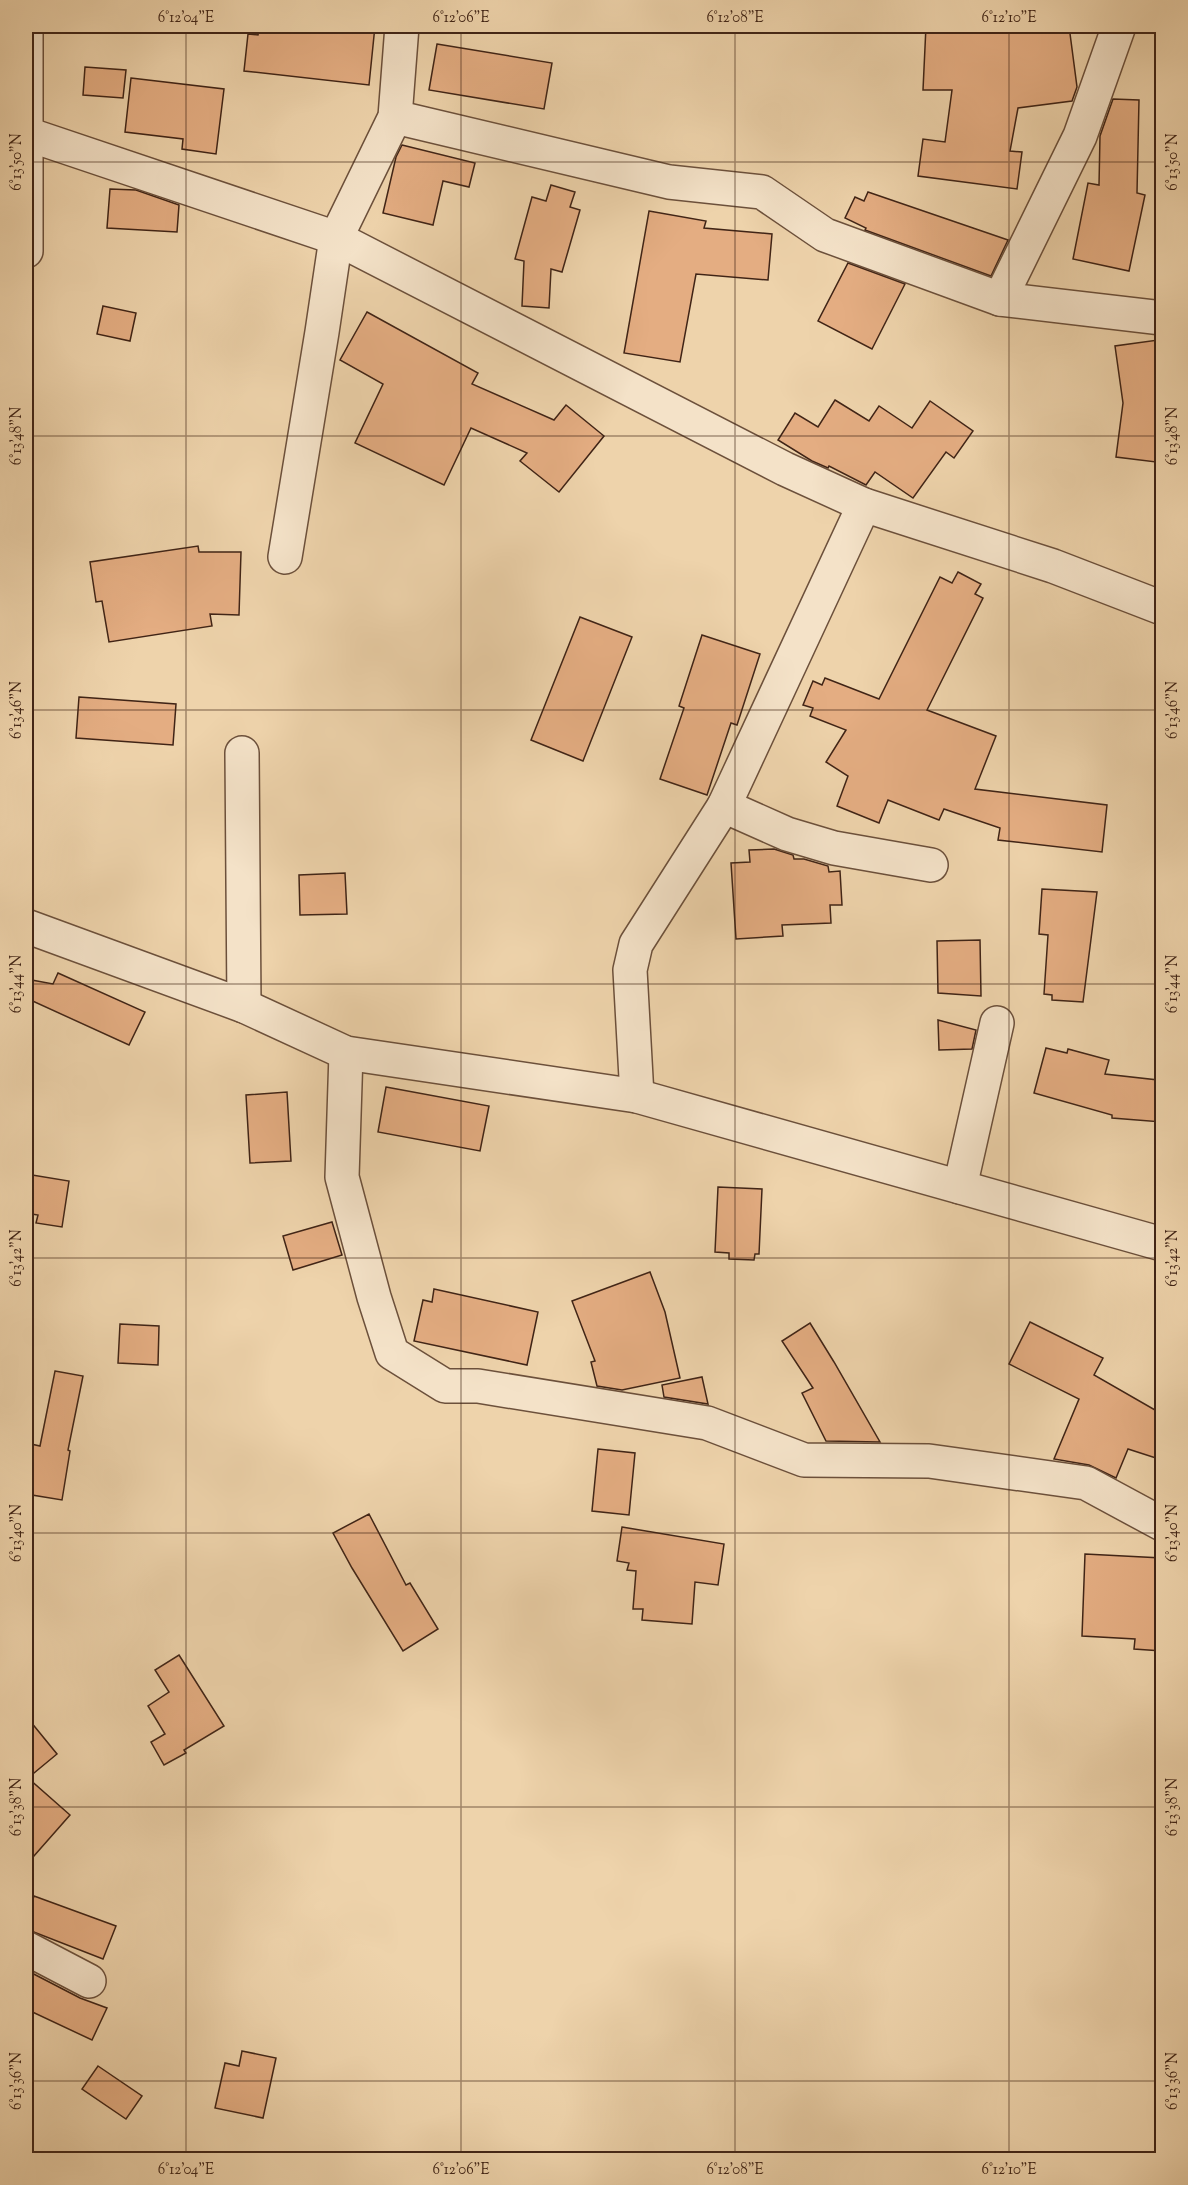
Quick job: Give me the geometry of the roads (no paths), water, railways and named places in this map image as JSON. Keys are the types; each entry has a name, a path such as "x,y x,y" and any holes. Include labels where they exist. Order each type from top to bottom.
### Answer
{"street":[{"path":"26,26 26,251"},
{"path":"285,557 336,238 394,117 402,26"},
{"path":"1000,299 1080,136 1119,26"},
{"path":"394,117 669,182 762,192 825,235 1000,299 1162,318"},
{"path":"27,134 336,238 785,469 864,505 1053,566 1162,608"},
{"path":"637,1096 630,970 636,944 724,806 864,505"},
{"path":"242,753 244,1006"},
{"path":"724,806 787,834 834,848 931,865"},
{"path":"26,926 244,1006 346,1053 637,1096 1162,1244"},
{"path":"960,1187 997,1023"},
{"path":"346,1053 342,1177 374,1297 392,1353 445,1386 478,1386 707,1422 804,1460 929,1461 1086,1483 1162,1524"},
{"path":"26,1948 89,1981"}]}
